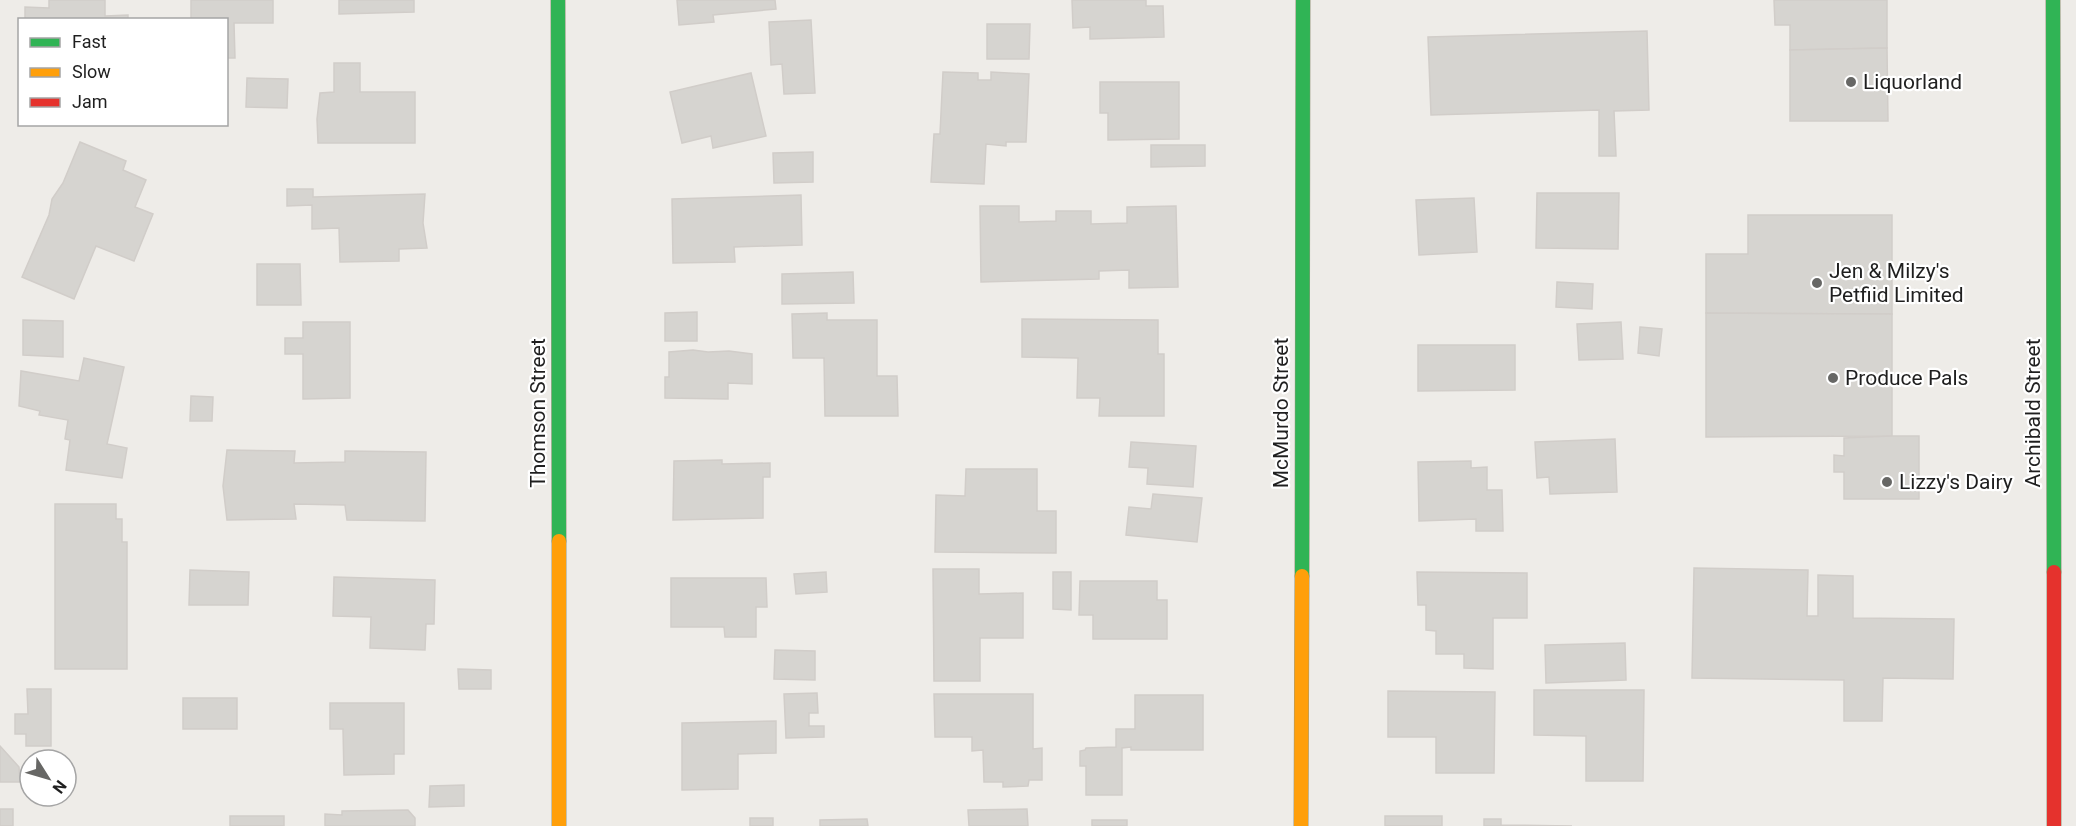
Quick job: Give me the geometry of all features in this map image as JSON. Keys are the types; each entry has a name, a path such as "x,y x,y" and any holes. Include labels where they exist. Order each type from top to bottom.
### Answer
{"main road":[{"name":"Thomson Street","path":"558,0 559,826"},
{"name":"McMurdo Street","path":"1301,826 1303,0"},
{"name":"Archibald Street","path":"2053,0 2054,826"}],"building":[{"path":"49,0 105,0 105,16 128,15 128,18 25,18 25,7 49,8"},
{"path":"191,0 273,0 273,23 234,23 235,58 228,58 228,18 191,18"},
{"path":"339,0 414,0 414,12 339,14"},
{"path":"677,0 775,0 776,9 713,15 714,22 679,25"},
{"path":"1072,0 1146,0 1146,6 1163,6 1164,37 1090,39 1090,27 1073,28"},
{"path":"1774,0 1887,0 1887,48 1790,50 1790,25 1775,25"},
{"path":"811,20 815,93 784,94 782,64 771,65 769,22"},
{"path":"987,24 1030,24 1029,59 987,59"},
{"path":"1647,31 1649,110 1614,111 1616,156 1599,156 1599,110 1431,115 1428,37"},
{"path":"1887,48 1888,121 1790,121 1790,50"},
{"path":"334,63 360,63 360,92 415,92 415,143 318,143 317,119 320,93 334,92"},
{"path":"943,72 978,73 978,80 991,80 991,72 1029,74 1026,142 1006,142 1006,146 986,144 984,184 931,182 934,134 940,134"},
{"path":"751,73 766,136 713,148 711,136 682,143 670,92"},
{"path":"247,78 288,79 287,108 246,107"},
{"path":"1100,82 1179,82 1179,139 1108,140 1108,113 1100,113"},
{"path":"80,142 126,161 123,170 146,180 135,207 153,214 134,261 96,246 74,299 22,277 49,215 52,199 63,183"},
{"path":"1151,145 1205,145 1205,166 1151,167"},
{"path":"813,152 813,182 774,183 773,153"},
{"path":"287,189 313,189 313,197 425,194 423,223 427,248 399,249 399,261 340,262 339,228 312,229 312,205 287,206"},
{"path":"1537,193 1619,193 1618,249 1536,248"},
{"path":"801,195 802,245 734,247 735,262 673,263 672,199"},
{"path":"1474,198 1477,252 1419,255 1416,200"},
{"path":"980,206 1019,206 1019,222 1056,221 1056,211 1091,211 1091,224 1127,223 1127,207 1176,206 1178,287 1129,288 1129,270 1099,271 1099,279 981,282"},
{"path":"1748,215 1892,215 1892,314 1706,313 1706,254 1748,254"},
{"path":"257,264 300,264 301,305 257,305"},
{"path":"853,272 854,303 782,304 782,274"},
{"path":"1557,282 1593,284 1592,309 1556,307"},
{"path":"697,312 697,341 665,341 665,313"},
{"path":"827,313 827,320 877,320 877,376 897,376 898,416 825,416 824,358 793,358 792,314"},
{"path":"1706,313 1892,314 1892,436 1706,437"},
{"path":"1022,319 1158,320 1158,354 1164,354 1164,416 1099,416 1100,398 1077,398 1078,358 1022,357"},
{"path":"23,320 63,321 63,357 23,355"},
{"path":"303,322 350,322 350,398 303,399 303,354 285,354 285,338 303,338"},
{"path":"1621,322 1623,359 1579,360 1577,324"},
{"path":"1640,327 1662,329 1659,356 1638,353"},
{"path":"1418,345 1515,345 1515,390 1418,391"},
{"path":"693,350 752,354 752,384 728,383 728,399 665,398 665,377 669,377 669,352"},
{"path":"84,358 124,367 107,444 127,448 122,478 66,470 70,440 65,439 68,420 39,415 40,411 19,406 21,371 79,381"},
{"path":"191,396 213,397 212,421 190,421"},
{"path":"1919,436 1919,499 1844,499 1844,472 1834,472 1834,455 1844,456 1844,438"},
{"path":"1615,439 1617,492 1550,494 1549,477 1537,478 1535,442"},
{"path":"1131,442 1196,446 1193,487 1147,484 1148,468 1129,467"},
{"path":"227,450 295,451 294,463 345,462 345,451 426,452 425,521 347,520 345,505 294,504 296,519 227,520 223,486"},
{"path":"722,460 722,464 770,463 770,477 763,477 763,518 673,520 674,461"},
{"path":"1471,461 1471,468 1487,467 1487,490 1502,490 1503,531 1476,531 1476,519 1419,521 1418,462"},
{"path":"966,469 1037,469 1037,511 1056,511 1056,553 935,552 936,495 965,496"},
{"path":"1153,494 1202,498 1197,542 1126,535 1129,507 1151,509"},
{"path":"55,504 116,504 116,519 122,519 122,542 127,542 127,669 55,669"},
{"path":"1694,568 1808,570 1807,616 1818,616 1818,575 1853,576 1853,618 1954,619 1953,679 1883,678 1882,721 1844,721 1844,680 1692,678"},
{"path":"933,569 979,569 979,594 1023,593 1023,638 980,638 980,681 934,681"},
{"path":"190,570 249,572 248,605 189,605"},
{"path":"826,572 827,592 796,594 794,574"},
{"path":"1053,572 1071,572 1071,610 1053,609"},
{"path":"1417,572 1527,573 1527,618 1493,618 1493,669 1464,668 1464,654 1436,654 1436,631 1426,630 1426,605 1418,605"},
{"path":"334,577 435,580 434,624 426,624 425,650 370,648 371,617 333,616"},
{"path":"671,578 766,578 767,607 756,607 756,637 725,637 724,627 671,627"},
{"path":"1080,581 1157,581 1157,600 1167,600 1167,639 1093,639 1093,615 1079,615"},
{"path":"1625,643 1626,680 1546,683 1545,645"},
{"path":"775,650 815,651 815,680 774,679"},
{"path":"458,669 491,670 491,689 459,689"},
{"path":"27,689 51,689 51,746 26,746 26,734 15,734 15,714 28,714"},
{"path":"1534,690 1644,690 1643,781 1586,781 1586,736 1534,735"},
{"path":"1388,691 1495,692 1494,773 1436,773 1436,737 1388,737"},
{"path":"817,693 818,713 809,713 809,726 824,726 824,737 786,738 784,694"},
{"path":"934,694 1033,694 1033,749 1042,748 1042,780 1029,780 1028,786 1003,787 1003,782 984,782 983,750 972,751 972,737 935,737"},
{"path":"1135,695 1203,695 1203,750 1122,748 1122,795 1086,795 1086,766 1080,766 1080,751 1086,748 1116,747 1116,729 1135,729"},
{"path":"183,698 237,698 237,729 183,729"},
{"path":"330,703 404,703 404,754 394,754 394,774 344,775 343,729 330,729"},
{"path":"776,721 776,753 738,754 738,789 682,790 682,723"},
{"path":"0,746 18,766 18,782 0,782"},
{"path":"464,785 464,806 429,807 430,786"},
{"path":"0,809 13,809 13,826 0,826"},
{"path":"1027,809 1028,826 969,826 968,810"},
{"path":"408,810 415,818 415,826 325,826 325,814 342,815 342,811"},
{"path":"230,816 284,816 284,826 230,826"},
{"path":"1385,816 1442,816 1442,826 1385,826"},
{"path":"750,818 773,818 773,826 750,826"},
{"path":"867,819 868,826 820,826 820,820"},
{"path":"1484,819 1501,819 1501,825 1572,826 1484,826"},
{"path":"1092,820 1127,820 1127,826 1092,826"}],"traffic: fast":[{"path":"558,0 559,541"},
{"path":"1302,576 1303,0"},
{"path":"2053,0 2054,572"}],"traffic: slow":[{"path":"559,541 559,826"},
{"path":"1301,826 1302,576"}],"traffic: jam":[{"path":"2054,572 2054,826"}],"place":[{"name":"Liquorland","path":"1851,82"},
{"name":"Jen & Milzy's Petfiid Limited","path":"1817,283"},
{"name":"Produce Pals","path":"1833,378"},
{"name":"Lizzy's Dairy","path":"1887,482"}]}
